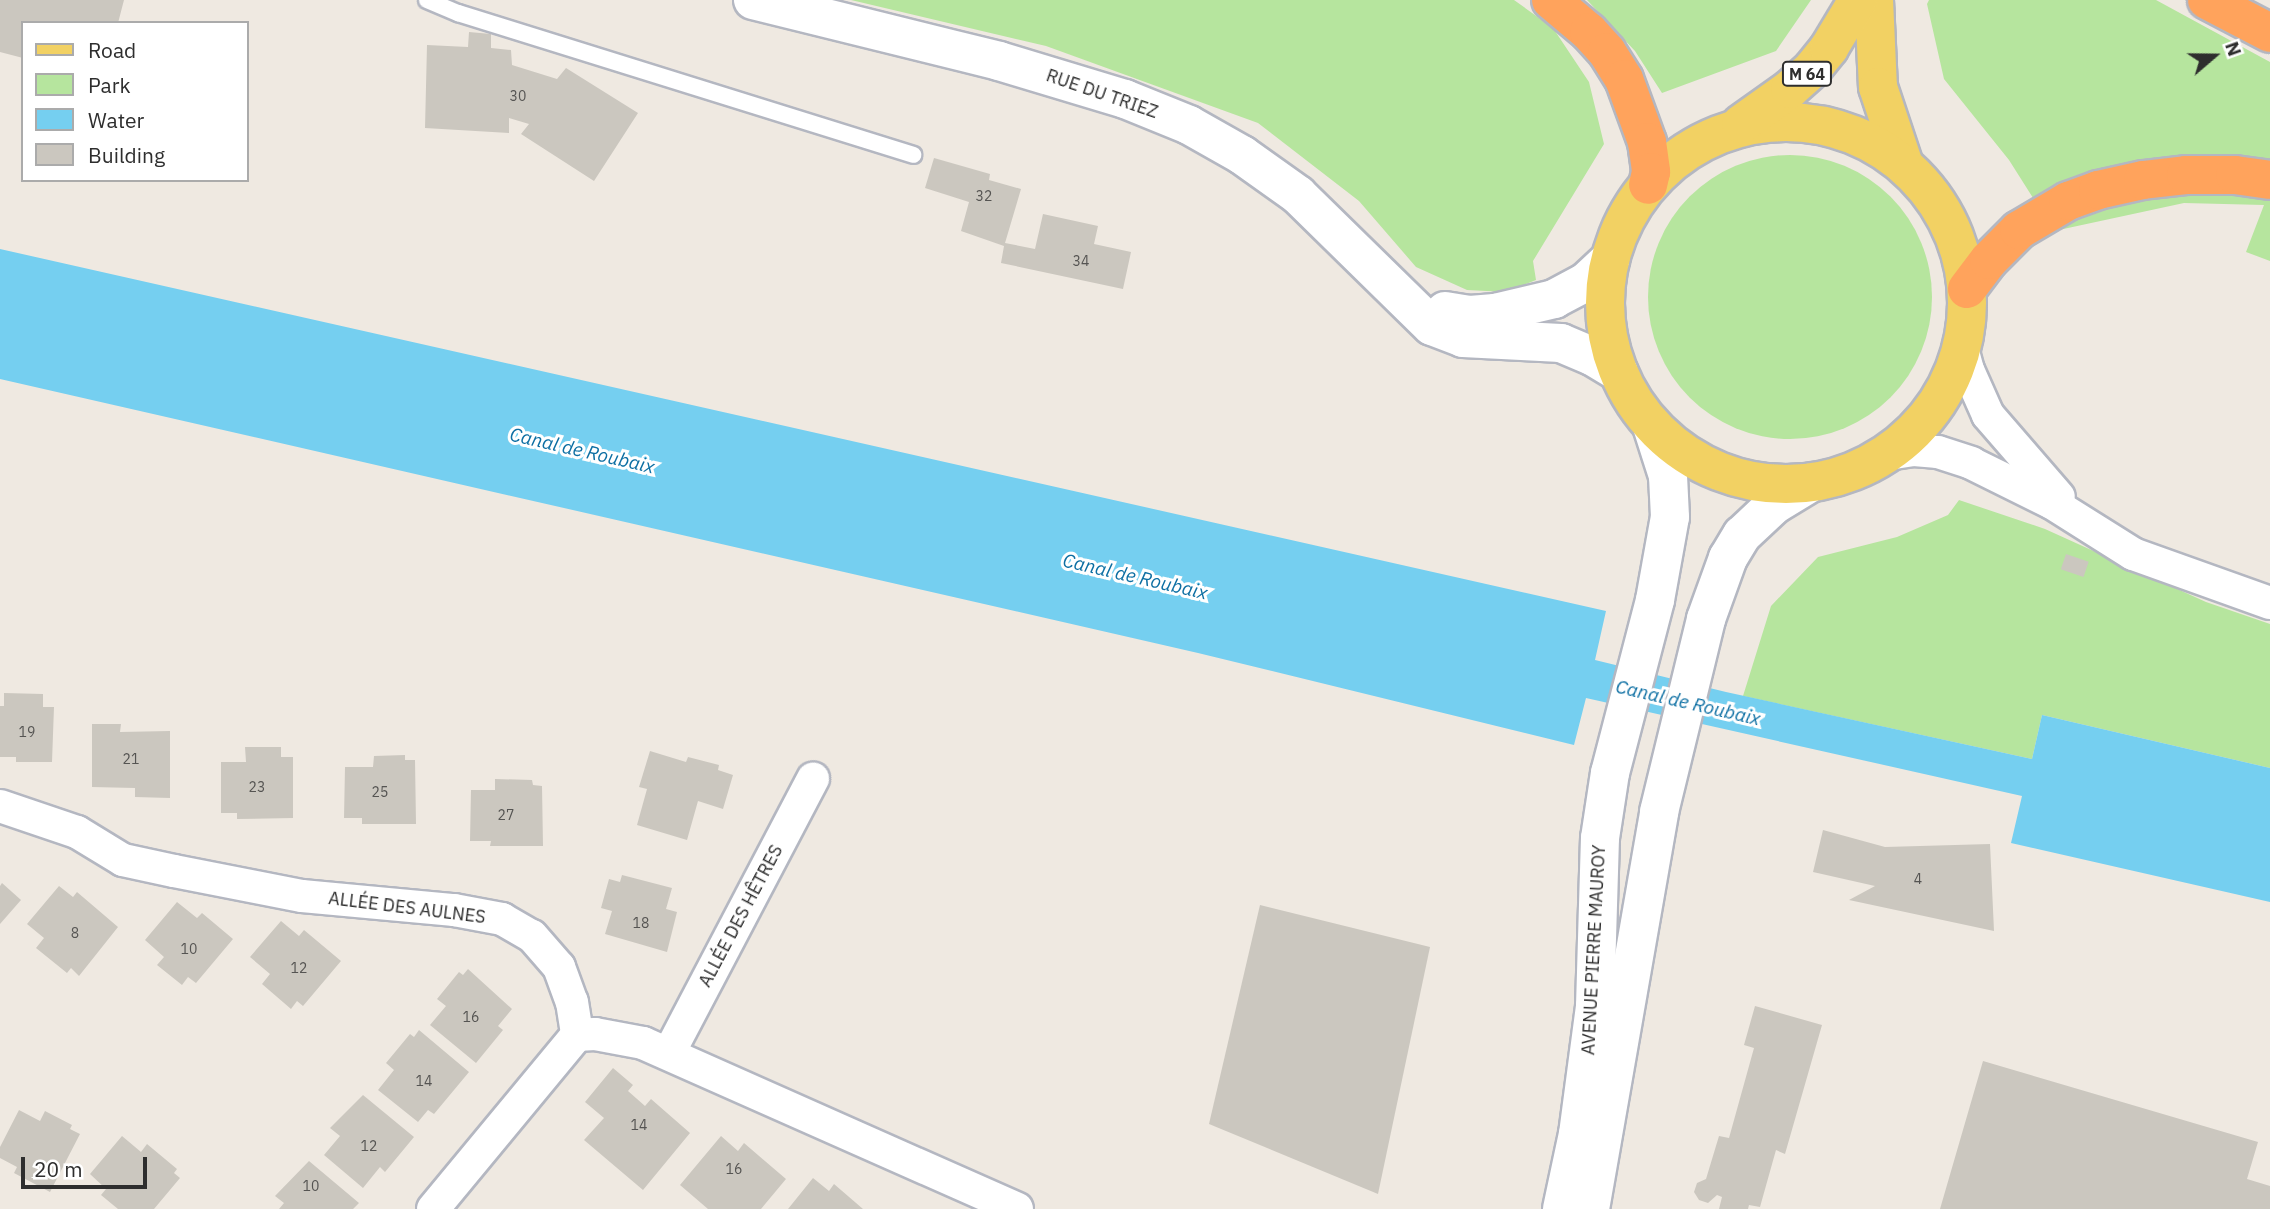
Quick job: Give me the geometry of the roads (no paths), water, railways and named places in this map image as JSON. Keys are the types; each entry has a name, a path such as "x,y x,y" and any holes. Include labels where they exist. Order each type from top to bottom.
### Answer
{"highway":[{"path":"1551,0 1589,32 1607,52 1624,79 1647,142 1651,172 1648,185"},
{"path":"2207,0 2270,33"},
{"path":"1967,289 1989,260 2020,230 2048,211 2088,193 2143,180 2186,175 2235,175 2270,180"}],"main road":[{"name":"RUE DU TRIEZ","path":"753,0 999,61 1125,100 1189,125 1242,155 1289,188 1327,221 1432,326 1463,338 1561,343 1592,356 1619,372"},
{"name":"M 64","path":"1735,128 1790,89 1813,68 1829,48 1858,0"},
{"path":"1874,0 1878,87 1904,165"},
{"path":"1786,121 1824,126 1861,138 1904,165 1924,186 1949,225 1963,261 1967,289 1966,329 1954,373 1934,408 1909,438 1888,454 1837,478 1810,483 1767,484 1724,474 1685,454 1652,426 1639,409 1619,372 1606,328 1605,294 1610,260 1625,220 1648,185 1679,156 1735,128 1786,121"},
{"name":"RUE DU TRIEZ","path":"1398,292 1444,311 1470,315 1523,309 1570,292 1610,260"},
{"name":"AVENUE PIERRE MAUROY","path":"1562,1209 1578,1134 1595,1006 1600,838 1611,773 1655,600 1671,509 1665,460 1652,426"},
{"name":"AVENUE PIERRE MAUROY","path":"1590,1209 1640,909 1667,780 1706,619 1728,558 1742,535 1774,505 1810,483"}],"street":[{"path":"1962,348 1981,402 1993,423 2055,493 2095,532"},
{"path":"1888,454 1914,450 1938,452 1971,463 2052,503 2133,554 2270,603"},
{"name":"ALLÉE DES HÊTRES","path":"669,1053 813,779"},
{"name":"ALLÉE DES AULNES","path":"0,806 77,832 123,860 161,869 302,896 454,910 502,919 532,936 559,967 572,1002 578,1035"},
{"path":"433,1209 578,1035 613,1037 643,1043 669,1053 1017,1209"}],"lane":[{"path":"427,0 471,17 913,155"}],"water":[{"name":"Canal de Roubaix","path":"0,249 1606,611 1595,660 1726,692 2032,759 2042,715 2270,768 2270,902 2011,843 2022,796 1586,698 1574,745 1198,653 0,379"}]}
